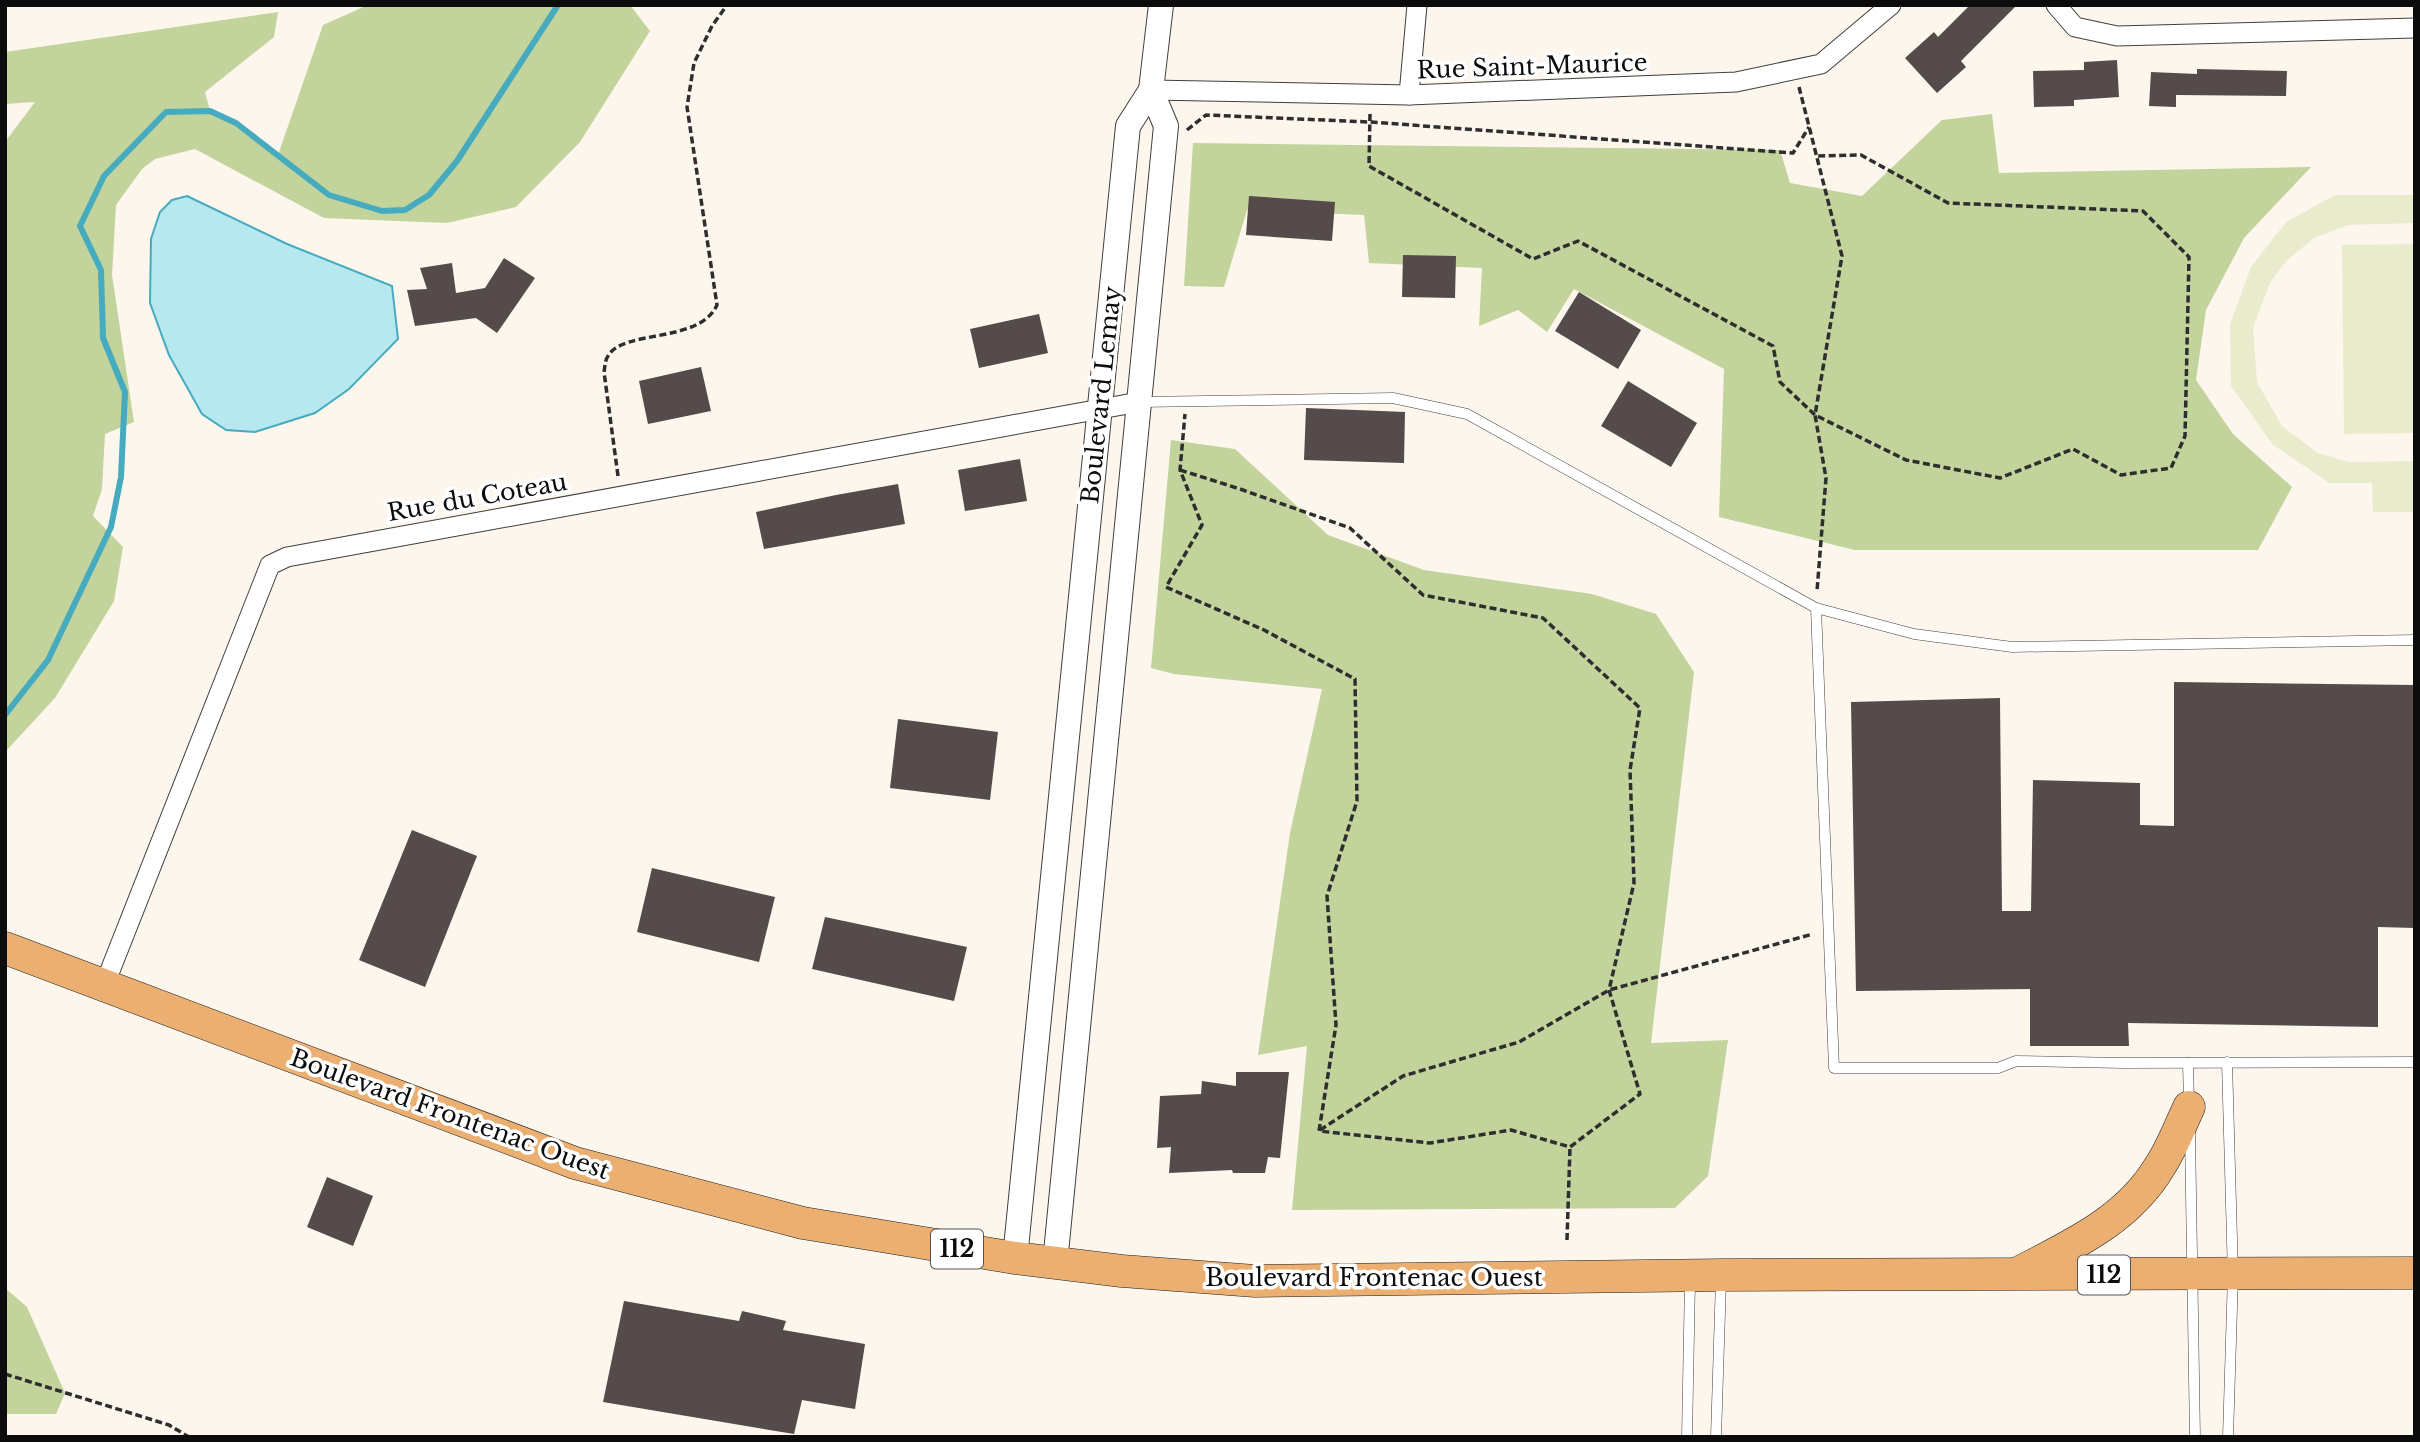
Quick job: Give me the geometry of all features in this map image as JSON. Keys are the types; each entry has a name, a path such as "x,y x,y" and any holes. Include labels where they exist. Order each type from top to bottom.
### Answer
{"main road":[{"name":"Boulevard Frontenac Ouest","path":"5,948 575,1163 803,1223 1015,1258 1122,1271 1255,1281 1721,1275 2415,1273"},
{"path":"2014,1275 2085,1238 2136,1200 2161,1166 2189,1107"}],"street":[{"name":"Boulevard Lemay","path":"1015,1258 1128,126 1151,90 1161,5"},
{"path":"1409,95 1418,5"},
{"name":"Rue Saint-Maurice","path":"1151,90 1409,95 1736,82 1821,65 1891,5"},
{"path":"2056,5 2075,27 2117,36 2415,28"},
{"name":"Boulevard Lemay","path":"1055,1263 1166,126 1151,90"},
{"name":"Rue du Coteau","path":"104,986 270,565 287,557 1139,402"},
{"path":"1070,708 1109,707"},
{"path":"1037,1041 1077,1041"}],"lane":[{"path":"1139,402 1393,398 1467,414 1816,607 1914,634 2012,647 2415,640"},
{"path":"1816,607 1834,1068 1998,1068 2016,1061 2415,1062"},
{"path":"2227,1062 2233,1275 2228,1437"},
{"path":"2188,1063 2196,1437"},
{"path":"1716,1437 1721,1275"},
{"path":"1687,1437 1690,1276"}],"path":[{"path":"621,496 604,372 608,355 622,345 697,325 712,316 717,305 687,107 694,63 712,26 727,5"},
{"path":"1798,83 1842,256 1815,415 1826,478 1816,607"},
{"path":"1370,95 1369,166 1533,259 1578,241 1773,346 1780,382 1815,415 1906,460 2000,478 2073,449 2121,475 2171,468 2185,436 2189,257 2143,211 1948,203 1861,155 1816,156"},
{"path":"1180,135 1206,115 1370,122 1793,153 1809,127"},
{"path":"1186,401 1180,470 1202,525 1166,587 1264,630 1355,680 1357,801 1327,895 1336,1025 1318,1131"},
{"path":"1180,470 1350,528 1423,595 1543,618 1640,708 1630,770 1634,883 1609,990 1640,1094 1570,1147"},
{"path":"1318,1131 1403,1076 1519,1042 1609,990 1828,930"},
{"path":"1318,1131 1430,1143 1511,1130 1570,1147"},
{"path":"1567,1240 1570,1147"},
{"path":"5,1374 169,1425 189,1437"}],"green space":[{"path":"368,5 630,5 650,31 580,142 516,207 447,223 324,218 195,149 155,159 142,169 116,205 112,275 134,422 105,434 102,489 93,516 123,547 114,601 55,698 5,752 5,142 35,102 5,104 5,52 278,12 274,37 205,92 210,111 236,123 278,155 323,25"},
{"path":"1992,114 1999,173 2311,167 2244,238 2206,310 2196,380 2233,434 2292,487 2258,550 1855,550 1719,517 1724,369 1574,289 1547,332 1518,310 1479,326 1482,268 1369,263 1364,215 1247,210 1224,287 1184,286 1193,143 1780,150 1790,183 1862,196 1942,120"},
{"path":"2335,195 2415,195 2415,223 2348,225 2314,238 2286,261 2270,283 2253,328 2257,382 2282,426 2318,453 2349,462 2415,461 2415,512 2373,512 2372,483 2329,483 2272,444 2231,386 2230,324 2251,267 2286,222"},
{"path":"2415,244 2415,433 2344,434 2342,245"},
{"path":"1171,440 1235,449 1328,535 1424,570 1592,594 1656,614 1694,672 1651,1043 1728,1040 1708,1176 1675,1208 1292,1210 1307,1046 1258,1055 1290,833 1322,689 1174,674 1151,668"},
{"path":"5,1288 27,1307 65,1393 56,1414 5,1414"}],"water":[{"path":"187,196 287,244 392,286 398,339 349,389 315,413 255,432 226,430 202,414 169,355 150,303 151,239 160,212 172,200"}],"building":[{"path":"1970,5 2017,5 1961,61 1966,67 1937,93 1905,58 1934,32 1938,37"},
{"path":"2117,60 2119,97 2074,100 2074,106 2034,107 2033,71 2084,70 2084,62"},
{"path":"2197,69 2287,71 2286,96 2176,95 2176,107 2149,106 2151,72 2197,74"},
{"path":"1249,196 1335,202 1332,241 1246,235"},
{"path":"1403,255 1456,256 1455,298 1402,297"},
{"path":"504,258 535,278 497,333 476,318 415,326 407,290 427,289 420,268 452,263 456,293 485,288"},
{"path":"1579,292 1641,330 1618,369 1555,331"},
{"path":"1039,314 1048,353 979,368 970,329"},
{"path":"701,367 711,411 648,424 639,381"},
{"path":"1628,381 1697,423 1671,467 1601,426"},
{"path":"1306,408 1405,412 1404,463 1304,460"},
{"path":"1020,459 1027,501 965,511 958,470"},
{"path":"898,484 905,524 764,549 756,512"},
{"path":"2174,682 2415,685 2415,928 2378,927 2378,1027 2128,1023 2129,1046 2030,1046 2030,989 1856,991 1851,702 2000,698 2002,911 2031,911 2033,780 2140,783 2140,825 2174,826"},
{"path":"898,719 998,732 990,800 890,788"},
{"path":"412,830 477,856 425,987 359,960"},
{"path":"652,868 775,897 759,962 637,932"},
{"path":"825,917 967,947 954,1001 812,969"},
{"path":"1236,1072 1289,1072 1280,1158 1268,1157 1265,1173 1233,1173 1232,1170 1169,1173 1171,1147 1157,1148 1160,1096 1201,1094 1202,1081 1236,1086"},
{"path":"327,1177 373,1196 353,1246 307,1227"},
{"path":"624,1301 739,1321 742,1311 786,1321 783,1330 865,1344 855,1409 802,1400 794,1434 603,1402"}],"waterway":[{"path":"5,715 48,660 111,527 121,477 125,392 103,338 101,270 80,226 104,176 166,112 210,111 236,123 329,195 382,211 405,210 429,195 457,161 558,5"}]}
